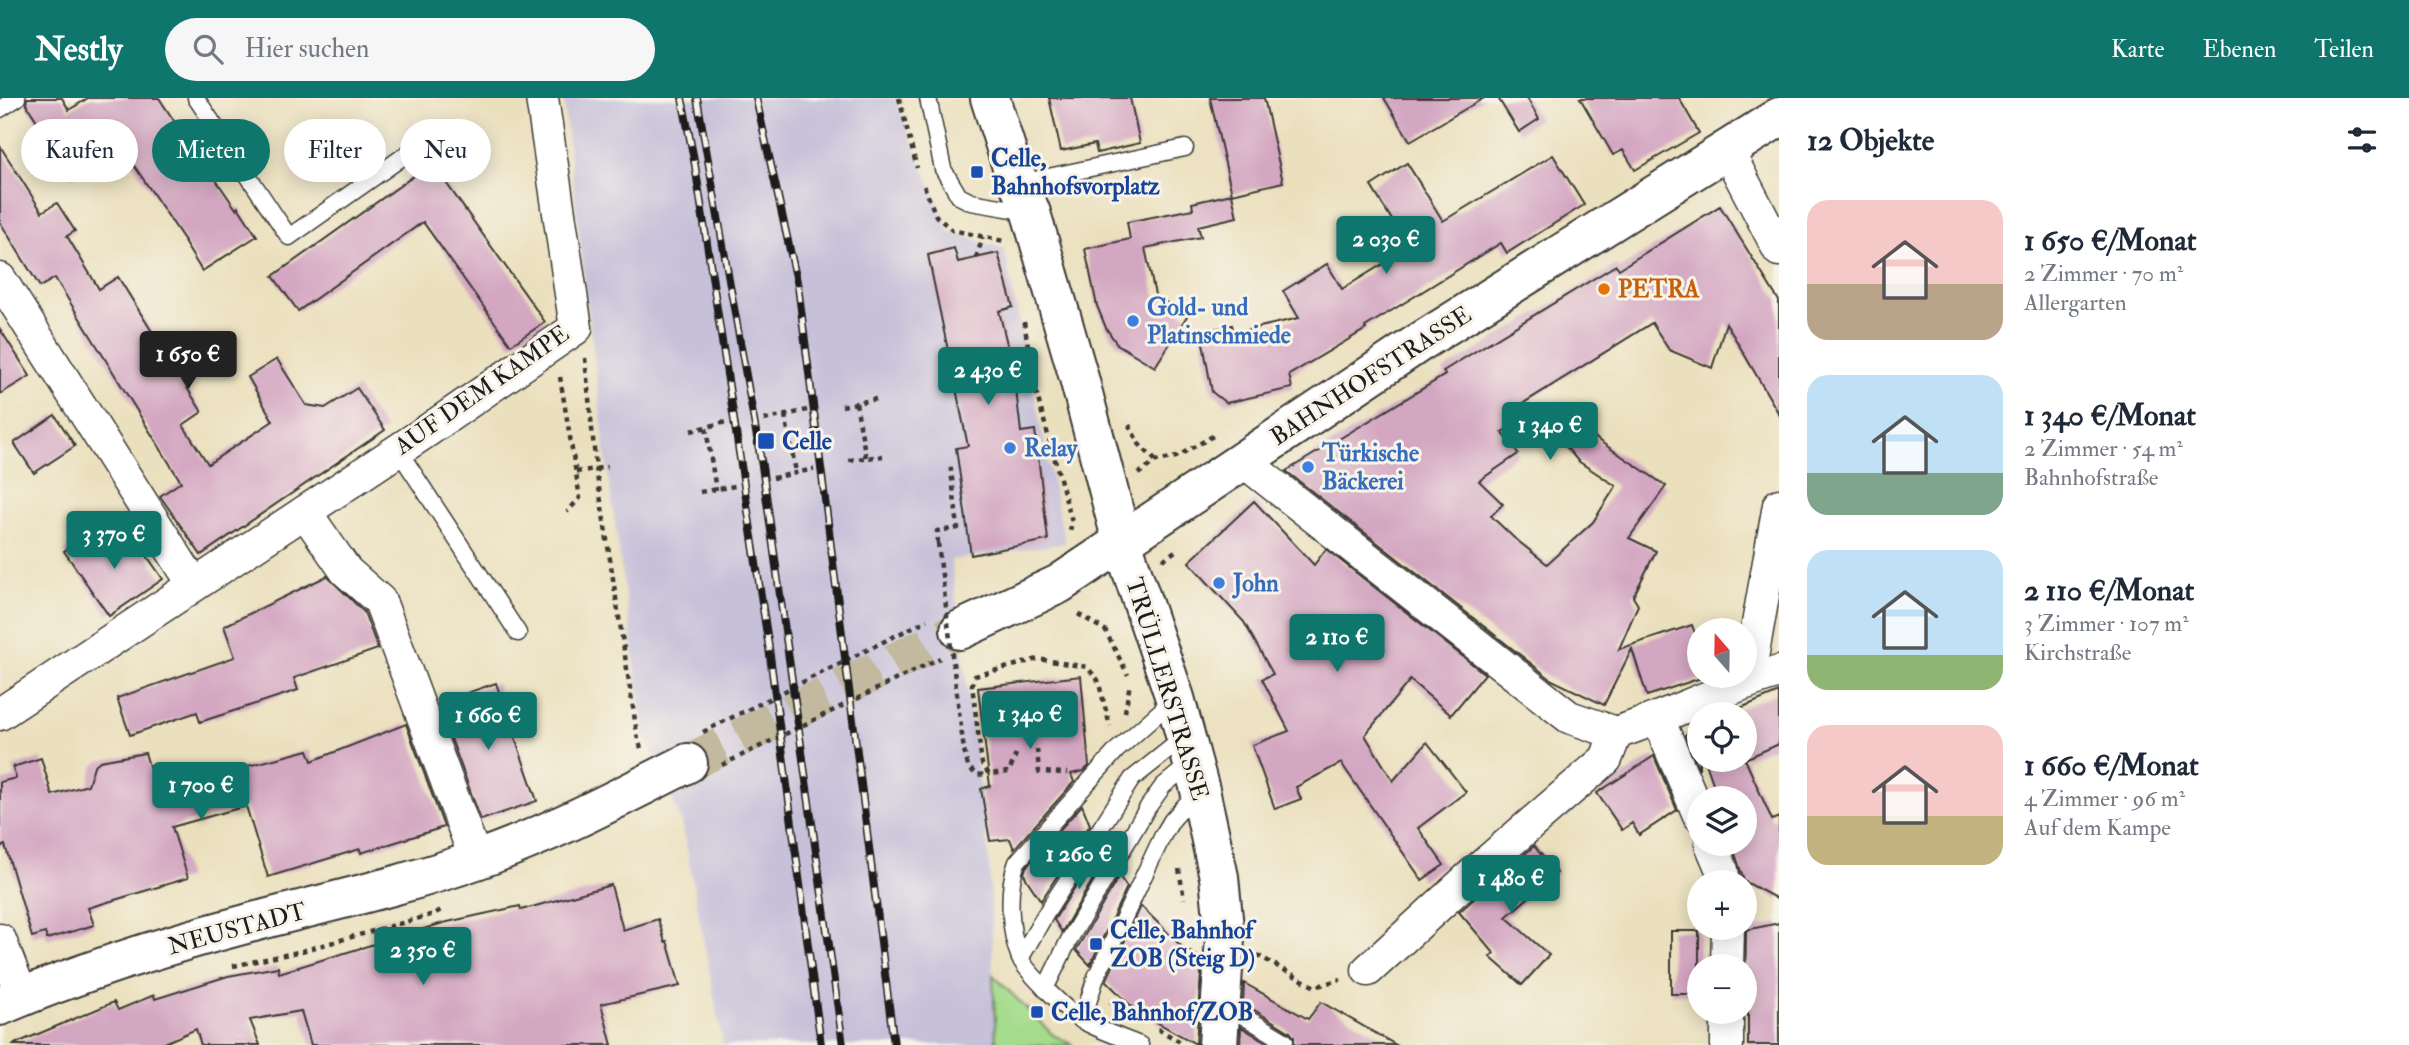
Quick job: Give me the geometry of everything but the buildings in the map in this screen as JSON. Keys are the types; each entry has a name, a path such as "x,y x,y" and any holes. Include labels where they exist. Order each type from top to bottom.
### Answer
{"main road":[{"name":"TRÜLLERSTRASSE","path":"990,98 1011,164 1021,213 1193,762 1219,877 1225,938 1218,1045"},
{"name":"BAHNHOFSTRASSE","path":"949,623 1059,584 1417,344 1779,117"},
{"path":"476,860 557,828 700,755"},
{"name":"NEUSTADT","path":"11,1001 100,967 246,924 361,896 476,860"}],"street":[{"name":"AUF DEM KAMPE","path":"0,714 398,450 576,328 542,98"},
{"path":"1727,150 1779,250"},
{"path":"0,279 194,585"},
{"path":"1242,460 1569,717 1616,733 1658,719 1731,688"},
{"path":"1757,630 1779,505"},
{"path":"304,512 346,571 380,601 476,860"},
{"path":"1757,678 1779,672"},
{"path":"1658,719 1687,788"},
{"path":"1368,970 1473,874 1606,759 1616,733"},
{"path":"0,940 11,1001"},
{"path":"1727,1024 1727,1045"}],"lane":[{"path":"0,109 17,98"},
{"path":"195,98 289,237 400,159"},
{"path":"928,98 943,169 959,196 971,202 1021,213 1185,148"},
{"path":"398,450 517,633"},
{"path":"1140,1045 1082,1021 1045,989 1020,959 1010,893 1017,862 1117,750 1175,698"},
{"path":"1020,959 1132,779 1193,762"},
{"path":"1045,989 1069,940 1148,807 1163,786 1193,762"},
{"path":"1082,1021 1096,977 1172,820 1193,762"},
{"path":"1221,1002 1285,1041"}],"path":[{"path":"985,203 1007,229 1021,213"},
{"path":"976,258 983,237"},
{"path":"1022,309 1035,388 1072,522 1066,547"},
{"path":"576,328 583,340 596,469 638,740"},
{"path":"541,352 560,378 576,472 580,498 567,512"},
{"path":"1016,393 1035,388"},
{"path":"842,406 876,399"},
{"path":"856,403 866,458"},
{"path":"764,420 807,410"},
{"path":"785,415 796,472"},
{"path":"691,431 726,422"},
{"path":"706,428 716,490"},
{"path":"849,460 883,456"},
{"path":"950,463 958,528 937,531 964,751 968,766 976,775 1009,772 1016,754"},
{"path":"576,472 607,467"},
{"path":"773,478 814,469"},
{"path":"700,492 735,486"},
{"path":"700,755 949,623"},
{"path":"700,755 949,623"},
{"path":"989,774 982,764 972,685 975,676 1038,659 1087,667 1098,680 1117,750"},
{"path":"1037,749 1039,772 1074,773"},
{"path":"231,967 298,952 434,914 445,908"},
{"path":"1225,938 1315,987 1368,970"}],"shaded area":[{"path":"563,98 895,98 949,231 1004,249 1065,543 951,560 989,859 996,1045 723,1045 682,823 645,734 607,467"}],"green space":[{"path":"993,975 1053,1035 1073,1045 996,1045"}],"tunnel":[{"path":"688,763 960,630"}],"railway":[{"path":"682,98 695,165 769,648 821,1045"},
{"path":"697,98 762,466 843,1045"},
{"path":"756,98 798,286 894,1045"}],"place":[{"name":"Celle, Bahnhofsvorplatz","path":"977,172"},
{"name":"PETRA","path":"1604,289"},
{"name":"Gold- und Platinschmiede","path":"1133,321"},
{"name":"Celle","path":"766,441"},
{"name":"Relay","path":"1010,448"},
{"name":"Türkische Bäckerei","path":"1308,467"},
{"name":"John","path":"1219,583"},
{"name":"Celle, Bahnhof ZOB (Steig D)","path":"1096,944"},
{"name":"Celle, Bahnhof/ZOB","path":"1037,1012"}]}
